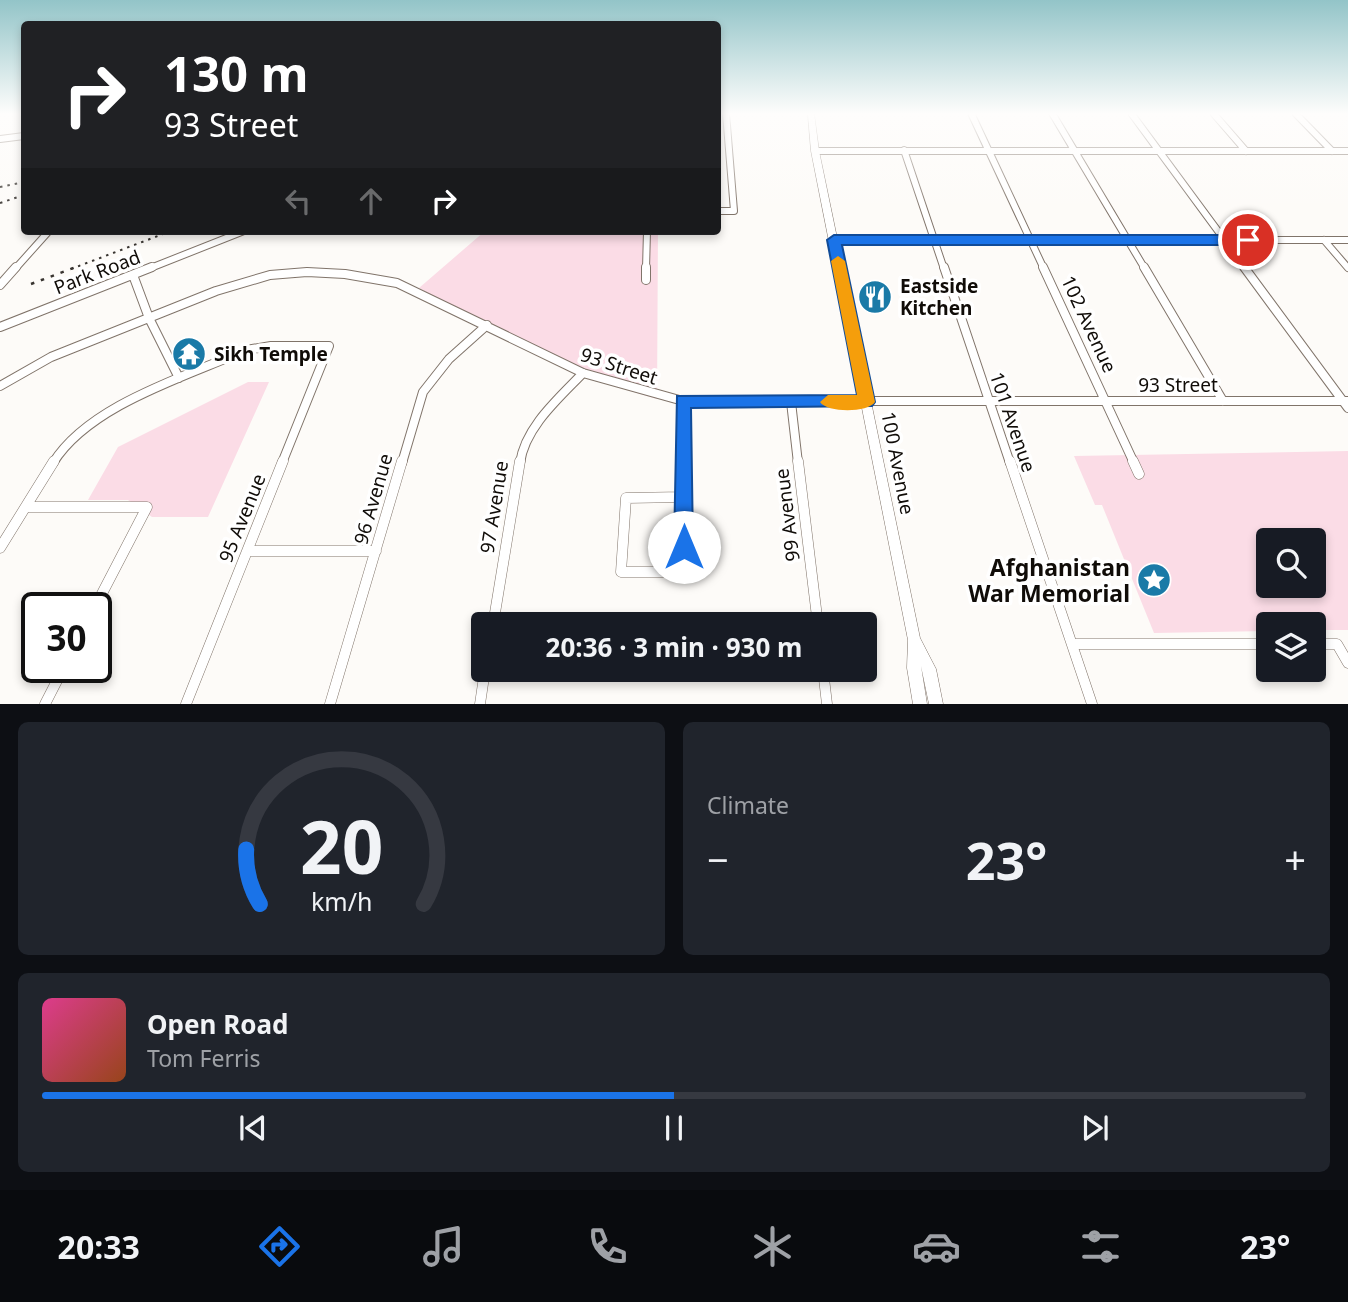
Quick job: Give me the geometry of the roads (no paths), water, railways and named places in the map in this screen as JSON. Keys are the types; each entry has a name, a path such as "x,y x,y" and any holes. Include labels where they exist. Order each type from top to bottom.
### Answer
{"main road":[{"name":"100 Avenue","path":"814,146 914,640 914,668 920,704"},
{"name":"100 Avenue","path":"914,640 929,669 936,704"}],"street":[{"path":"721,211 733,211 728,146"},
{"name":"102 Avenue","path":"987,146 1139,474"},
{"path":"1072,146 1223,401"},
{"path":"1156,146 1222,240 1346,403"},
{"path":"1242,146 1246,151"},
{"path":"1327,146 1332,151"},
{"name":"101 Avenue","path":"904,150 1092,704"},
{"path":"815,151 1348,151"},
{"path":"0,285 45,235"},
{"name":"Park Road","path":"0,327 234,235"},
{"path":"646,280 647,235"},
{"path":"834,240 1348,240"},
{"path":"1324,240 1348,268"},
{"name":"93 Street","path":"3,384 34,366 149,318 256,278 346,274 397,282 583,373 683,401 1346,403"},
{"path":"0,548 65,444 98,416 179,378 149,318 133,275"},
{"name":"96 Avenue","path":"330,704 423,392 449,359 487,325"},
{"name":"95 Avenue","path":"179,378 246,350 271,346 329,346 186,704"},
{"name":"97 Avenue","path":"495,612 522,448 549,409 583,373"},
{"path":"683,401 684,572 621,572 626,498 683,497"},
{"name":"99 Avenue","path":"791,402 816,612"},
{"path":"26,507 147,507 103,592"},
{"path":"248,551 376,551"},
{"path":"1072,644 1256,644"},
{"path":"1326,644 1337,644 1348,663"},
{"path":"480,704 483,682"},
{"path":"824,682 827,704"},
{"path":"45,704 56,683"}],"railway":[{"path":"0,187 21,183"},
{"path":"0,203 21,196"},
{"path":"71,269 160,235"},
{"path":"31,284 76,267"}],"place":[{"name":"Eastside Kitchen","path":"875,297"},
{"name":"Sikh Temple","path":"189,354"},
{"name":"Afghanistan War Memorial","path":"1154,580"}]}
